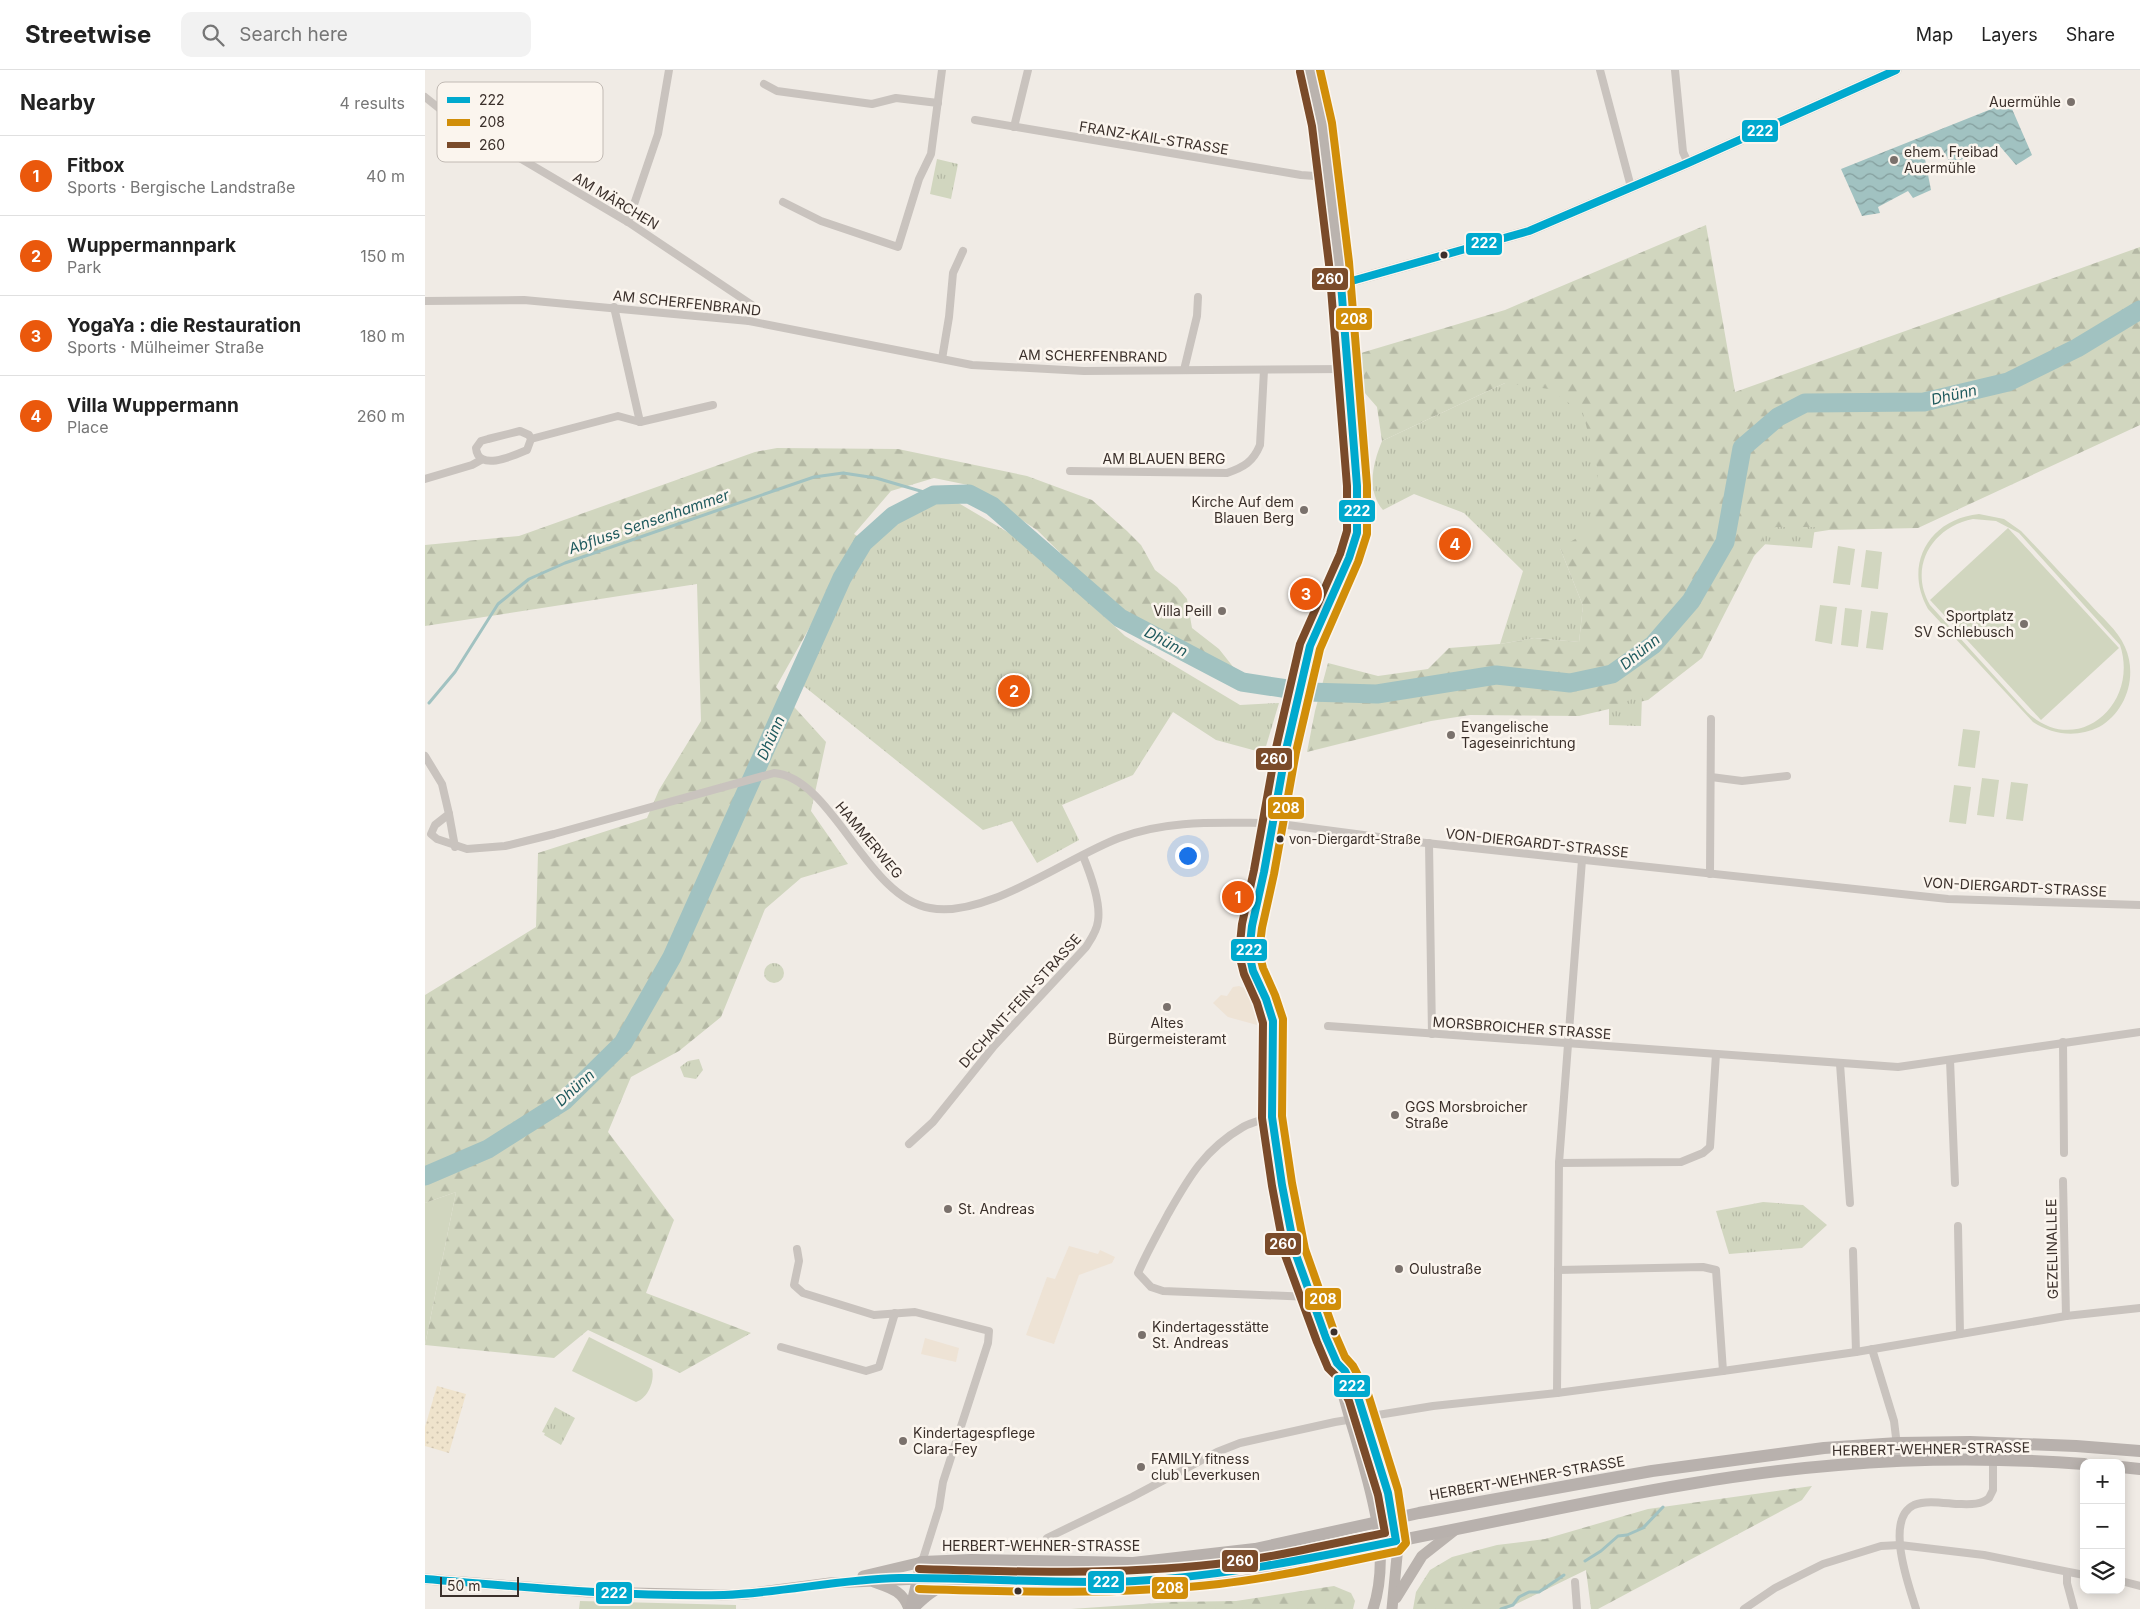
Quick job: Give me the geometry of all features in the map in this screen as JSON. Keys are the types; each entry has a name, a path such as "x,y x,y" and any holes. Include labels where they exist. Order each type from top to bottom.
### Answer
{"main road":[{"path":"1310,70 1322,124 1341,284 1346,369 1357,486 1357,533 1349,558 1312,640 1286,750 1252,926 1249,953 1273,1021 1272,1117 1282,1185 1295,1252 1337,1363 1337,1373 1368,1484 1376,1522 1379,1545 1379,1576 1373,1609"},
{"path":"1341,284 1509,238 1688,163 1896,70"},
{"path":"1337,1363 1345,1371 1352,1383 1388,1493 1396,1542 1393,1605"},
{"name":"HERBERT-WEHNER-STRASSE","path":"922,1562 951,1560 1133,1562 1255,1549 1393,1518 1652,1471 1824,1448 1898,1443 1993,1442 2085,1446 2140,1451"},
{"name":"HERBERT-WEHNER-STRASSE","path":"919,1579 1044,1582 1135,1581 1199,1576 1263,1568 1657,1489 1837,1465 1993,1460 2080,1464"},
{"path":"2125,1467 2140,1469"},
{"path":"1393,1605 1407,1577 1422,1556 1455,1529"},
{"path":"831,1583 922,1562 911,1609"},
{"path":"425,1579 589,1592 721,1595 746,1594 831,1583 919,1579"},
{"path":"911,1609 939,1586 957,1580"},
{"path":"870,1581 899,1592 911,1609"}],"street":[{"path":"628,222 658,134 669,70"},
{"path":"783,202 821,221 898,247 919,179 931,154 942,70"},
{"path":"1014,127 1028,70"},
{"path":"1600,70 1631,187"},
{"path":"1675,70 1683,152 1688,163"},
{"path":"764,84 777,91 872,104 896,98 938,104"},
{"name":"AM MÄRCHEN","path":"425,97 437,107"},
{"name":"FRANZ-KAIL-STRASSE","path":"975,120 1301,175 1329,177"},
{"name":"AM MÄRCHEN","path":"526,162 628,222 752,305 749,322"},
{"path":"942,359 949,317 953,273 963,251"},
{"name":"AM SCHERFENBRAND","path":"1184,370 1197,316 1198,298"},
{"name":"AM SCHERFENBRAND","path":"425,301 524,300 613,307 749,322 972,365 1084,371 1346,369"},
{"path":"613,307 640,422"},
{"name":"AM BLAUEN BERG","path":"1070,471 1227,474 1246,466 1255,456 1260,445 1264,370"},
{"path":"531,439 619,416 640,422 713,405"},
{"path":"481,460 476,448 481,441 520,431 529,435 531,439"},
{"path":"425,479 472,465 481,460 490,461 527,450 531,439"},
{"path":"1709,874 1711,718"},
{"path":"425,756 442,784 455,846"},
{"name":"HAMMERWEG","path":"449,814 435,825 431,834 455,846 478,850 505,846 554,834 774,773 785,774 801,783 825,807 885,882 900,895 916,904 946,910 989,900 1119,838 1168,824 1272,823"},
{"path":"1711,777 1742,781 1787,776"},
{"name":"VON-DIERGARDT-STRASSE","path":"1272,823 1429,844 1949,899 2140,905"},
{"path":"1429,844 1433,1034"},
{"name":"DECHANT-FEIN-STRASSE","path":"909,1144 933,1122 994,1046 1086,947 1093,937 1098,921 1095,895 1092,876 1083,856"},
{"path":"1557,1393 1559,1163 1582,860"},
{"name":"MORSBROICHER STRASSE","path":"1327,1026 1898,1067 2140,1032"},
{"path":"2063,1042 2064,1153"},
{"path":"1559,1163 1681,1162 1703,1153 1710,1147 1716,1054"},
{"path":"1950,1060 1955,1183"},
{"path":"1840,1064 1850,1203"},
{"path":"1272,1117 1244,1126 1219,1143 1200,1161 1159,1230 1139,1272 1145,1282 1163,1292 1311,1297"},
{"name":"GEZELINALLEE","path":"2063,1181 2066,1316"},
{"path":"1958,1226 1960,1334"},
{"path":"797,1249 799,1261 794,1285 803,1293 875,1314 915,1312 989,1331 988,1343 943,1482 939,1508 922,1562"},
{"path":"1853,1251 1856,1352"},
{"path":"1557,1270 1703,1267 1716,1270 1723,1371"},
{"name":"GEZELINALLEE","path":"1047,1538 1140,1493 1217,1452 1240,1443 1364,1417 1433,1406 1557,1393 1723,1371 1856,1352 2066,1316 2140,1308"},
{"path":"781,1347 866,1371 879,1367 895,1312"},
{"path":"1872,1349 1894,1421 1899,1462"},
{"path":"1916,1609 1900,1545 1900,1526 1905,1513 1914,1506 1926,1503 1976,1504 1989,1498 1993,1490 1993,1442"},
{"path":"1744,1609 1755,1606 1775,1588 1823,1564 1871,1548 1900,1545 2010,1559 2080,1574"},
{"path":"2067,1572 2067,1583 2074,1609"},
{"path":"1575,1582 1577,1609"},
{"path":"2125,1583 2140,1586"}],"green space":[{"path":"937,159 958,164 951,199 930,194"},
{"path":"1706,225 1735,392 2140,247 2140,425 1918,528 1829,530 1770,539 1754,556 1702,658 1648,700 1579,716 1470,715 1431,721 1307,752 1315,711 1328,663 1378,676 1428,669 1449,648 1500,644 1534,638 1579,642 1583,606 1560,548 1505,383 1382,441 1377,407 1364,392 1361,353 1505,310"},
{"path":"1505,383 1549,389 1583,413 1598,471 1592,529 1560,548 1583,606 1579,642 1534,638 1500,644 1523,571 1464,513 1414,494 1383,510 1374,494 1374,467 1382,441"},
{"path":"777,448 898,449 1027,476 1092,500 1141,545 1155,570 1177,587 1187,599 1192,628 1219,649 1238,673 1233,680 1215,668 1140,628 1104,596 1037,530 968,485 934,478 891,491 854,534 860,538 776,687 826,742 811,811 848,864 801,878 765,909 721,1017 679,1051 631,1077 608,1132 674,1220 646,1293 751,1333 680,1373 588,1330 554,1358 425,1345 456,1192 425,1203 425,995 536,927 538,853 647,818 659,790 701,721 697,584 425,626 425,545 519,536 755,452"},
{"path":"950,498 1026,543 1125,636 1240,705 1279,703 1264,753 1216,740 1173,712 1133,775 1062,805 1079,840 1037,863 1012,821 983,830 795,679 848,573 885,519"},
{"path":"1979,514 2004,519 2021,531 2109,624 2122,641 2129,658 2130,681 2123,703 2099,727 2082,733 2065,734 2049,730 2033,722 1928,609 1921,592 1918,576 1920,561 1925,547 1934,535 1946,525 1961,518","holes":["1973,519 1996,521 2019,533 2120,645 2124,667 2121,687 2112,705 2099,719 2083,727 2065,730 2046,725 2027,712 1930,605 1924,591 1923,563 1928,551 1946,530 1958,523"]},
{"path":"1776,527 1815,527 1812,548 1762,544 1763,532"},
{"name":"Sportplatz SV Schlebusch","path":"2008,528 2119,648 2041,720 1930,600"},
{"path":"1838,546 1855,549 1850,585 1833,583"},
{"path":"1866,550 1882,552 1878,589 1861,587"},
{"path":"1820,605 1837,607 1832,644 1815,641"},
{"path":"1845,608 1862,610 1858,647 1841,645"},
{"path":"1871,611 1888,613 1883,650 1866,648"},
{"path":"1642,696 1641,726 1609,725 1609,707"},
{"path":"1963,729 1980,731 1975,768 1958,766"},
{"path":"1982,778 1999,780 1994,817 1977,815"},
{"path":"2011,782 2028,784 2023,821 2006,819"},
{"path":"1954,785 1971,787 1966,824 1949,822"},
{"path":"774,963 781,966 784,973 781,980 774,983 767,980 764,973 767,966"},
{"path":"699,1059 703,1070 696,1079 684,1077 680,1067 688,1061"},
{"path":"456,1192 425,1345 425,1203"},
{"path":"1763,1202 1803,1205 1827,1225 1802,1248 1729,1254 1716,1211"},
{"path":"589,1337 652,1369 653,1374 650,1388 644,1397 636,1402 572,1371"},
{"path":"555,1407 575,1418 561,1445 542,1432"},
{"path":"1812,1486 1802,1500 1598,1609 1591,1609 1586,1570 1506,1609 1413,1609 1416,1592 1430,1570 1452,1557 1497,1545 1545,1539 1648,1509"},
{"path":"1334,1586 1351,1593 1355,1601 1353,1609 1071,1609 1172,1602 1236,1601"},
{"path":"580,1601 736,1605 736,1609 579,1609"}],"sand":[{"path":"437,1386 466,1394 449,1453 425,1446 425,1427"}],"shaded area":[{"path":"1239,986 1244,988 1248,997 1251,997 1255,1005 1257,1025 1228,1017 1213,1003 1221,995 1227,996 1233,987"},
{"path":"1069,1246 1098,1254 1100,1250 1115,1257 1112,1263 1079,1275 1054,1344 1026,1335 1047,1277 1055,1279"},
{"path":"925,1338 959,1348 956,1362 921,1354"}],"water":[{"name":"ehem. Freibad Auermühle","path":"2009,102 2032,155 2016,165 1998,144 1951,164 1941,147 1924,154 1931,190 1913,198 1908,191 1878,207 1880,213 1862,216 1841,169"}],"waterway":[{"name":"Dhünn","path":"425,1176 488,1149 564,1101 623,1043 672,957 842,578 863,543 893,516 934,495 969,494 992,506 1120,618 1242,682 1308,692 1377,694 1496,675 1570,683 1612,674 1653,645 1691,601 1725,542 1742,448 1778,417 1805,403 1924,402 2008,382 2077,348 2140,310"},
{"name":"Abfluss Sensenhammer","path":"429,703 455,672 498,604 529,579 565,563 814,477 843,473 876,478 934,495"},
{"path":"1585,1561 1601,1551 1618,1536 1627,1535 1643,1528 1663,1507"},
{"path":"1501,1609 1513,1605 1519,1597 1529,1592 1539,1592 1564,1575"}],"transit line":[{"name":"208","path":"919,1589 1032,1592 1107,1591 1219,1584 1287,1574 1399,1551 1406,1543 1398,1490 1368,1394 1353,1366 1345,1357 1335,1334 1305,1249 1292,1183 1282,1116 1283,1019 1263,968 1259,952 1296,752 1320,649 1358,562 1367,534 1367,485 1349,262 1332,123 1320,70"},
{"name":"222","path":"1341,284 1529,231 1688,163 1896,70"},
{"name":"260","path":"919,1569 1068,1572 1142,1570 1216,1564 1259,1558 1385,1533 1378,1495 1349,1401 1337,1377 1328,1368 1285,1255 1262,1118 1263,1023 1257,1003 1244,974 1239,954 1242,924 1254,870 1276,748 1300,644 1340,554 1347,531 1347,486 1329,264 1312,126 1300,72"},
{"name":"222","path":"425,1579 574,1591 687,1595 746,1594 855,1581 899,1578 1076,1582 1135,1581 1233,1571 1396,1541 1388,1493 1358,1397 1345,1371 1337,1363 1326,1338 1295,1252 1282,1185 1272,1117 1273,1021 1266,999 1253,971 1249,953 1252,926 1264,872 1286,750 1310,646 1349,558 1357,533 1357,486 1341,284"}],"place":[{"name":"Auermühle","path":"2071,102"},
{"name":"ehem. Freibad Auermühle","path":"1894,160"},
{"name":"Kirche Auf dem Blauen Berg","path":"1304,510"},
{"name":"Villa Wuppermann","path":"1455,544"},
{"name":"YogaYa : die Restauration","path":"1306,594"},
{"name":"Villa Peill","path":"1222,611"},
{"name":"Sportplatz SV Schlebusch","path":"2024,624"},
{"name":"Wuppermannpark","path":"1014,691"},
{"name":"Evangelische Tageseinrichtung","path":"1451,735"},
{"name":"von-Diergardt-Straße","path":"1280,839"},
{"name":"Fitbox","path":"1238,897"},
{"name":"Altes Bürgermeisteramt","path":"1167,1007"},
{"name":"GGS Morsbroicher Straße","path":"1395,1115"},
{"name":"St. Andreas","path":"948,1209"},
{"name":"Oulustraße","path":"1399,1269"},
{"name":"Kindertagesstätte St. Andreas","path":"1142,1335"},
{"name":"Kindertagespflege Clara-Fey","path":"903,1441"},
{"name":"FAMILY fitness club Leverkusen","path":"1141,1467"}]}
